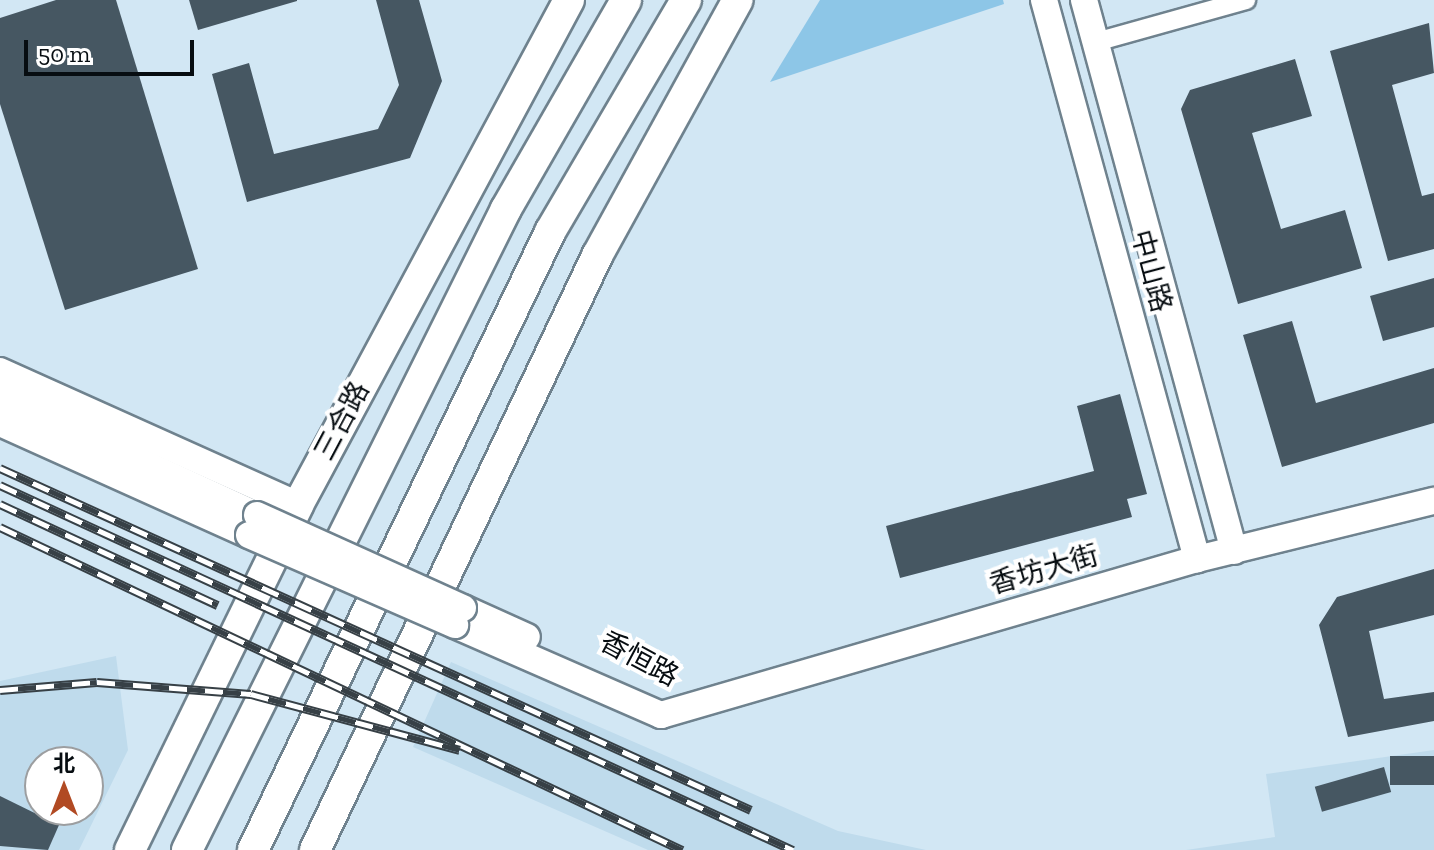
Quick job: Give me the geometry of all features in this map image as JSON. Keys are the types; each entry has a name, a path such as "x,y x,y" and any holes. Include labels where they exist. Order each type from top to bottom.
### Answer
{"highway":[{"name":"三合路","path":"130,850 298,505 569,0"},
{"path":"187,850 506,209 626,0"},
{"path":"253,850 550,232 686,0"},
{"path":"315,850 597,256 738,0"}],"main road":[{"name":"中山路","path":"1044,0 1197,559"},
{"name":"中山路","path":"1084,0 1234,551"},
{"path":"0,371 298,505"},
{"name":"香恒路","path":"0,397 253,525"},
{"name":"香恒路","path":"0,423 253,525 459,617 661,715 674,709"},
{"name":"香坊大街","path":"674,709 1197,559 1434,501"}],"street":[{"path":"1096,42 1246,0"}],"shaded area":[{"path":"820,0 1003,0 1004,4 770,82"},
{"path":"116,656 128,750 104,799 104,746 24,746 24,826 91,826 79,850 0,850 0,681"},
{"path":"451,662 838,831 926,850 648,850 413,747"},
{"path":"1434,750 1434,850 1186,850 1275,837 1266,774"}],"building":[{"path":"56,0 116,0 198,269 65,310 0,104 0,18"},
{"path":"189,0 297,0 297,1 198,30"},
{"path":"376,0 419,0 442,81 410,158 247,202 212,74 249,63 274,154 378,129 399,85"},
{"path":"1429,23 1434,73 1392,85 1422,196 1434,193 1434,249 1388,261 1330,51"},
{"path":"1295,59 1312,116 1252,133 1281,229 1345,210 1362,268 1238,304 1181,109 1190,90"},
{"path":"1434,278 1434,327 1383,341 1370,296"},
{"path":"1292,321 1316,403 1434,368 1434,423 1282,467 1243,335"},
{"path":"1120,394 1147,494 1127,499 1132,517 900,578 886,526 1094,471 1077,406"},
{"path":"1434,569 1434,615 1369,631 1384,699 1434,692 1434,721 1348,737 1319,625 1337,597"},
{"path":"1390,756 1434,756 1434,785 1390,785"},
{"path":"1384,767 1391,792 1322,812 1315,787"},
{"path":"0,796 24,808 24,826 59,826 48,850 0,846"}],"railway":[{"path":"0,468 751,810"},
{"path":"0,485 793,850"},
{"path":"0,504 218,605"},
{"path":"0,527 682,850"},
{"path":"0,690 97,682 251,694 460,750"}]}
